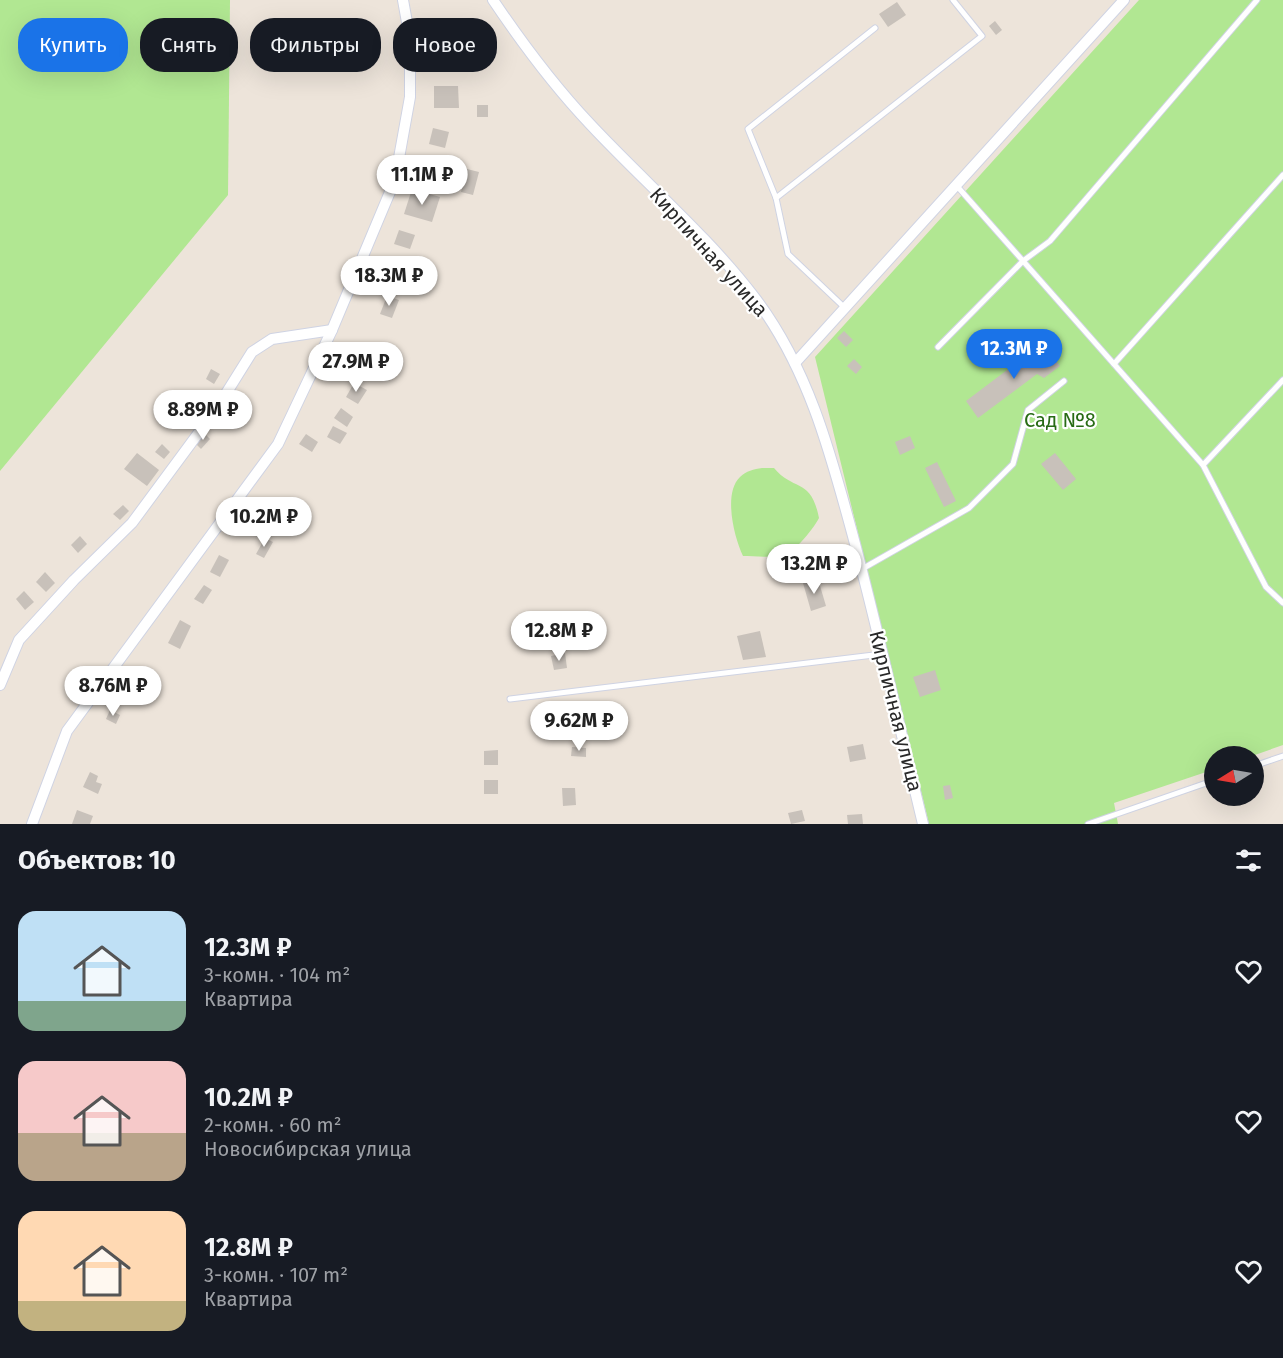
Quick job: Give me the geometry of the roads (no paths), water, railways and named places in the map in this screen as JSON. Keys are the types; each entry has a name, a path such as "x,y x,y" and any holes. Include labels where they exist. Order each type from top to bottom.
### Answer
{"street":[{"path":"32,824 67,731 278,444 333,330 395,180 410,96 410,39 403,0"},
{"name":"Кирпичная улица","path":"493,0 550,77 589,124 703,239 754,298 776,329 795,363 828,443 923,824"},
{"path":"795,363 1124,0"},
{"path":"0,684 19,640 139,514 172,466 217,408 252,352 272,339 333,330"}],"lane":[{"path":"776,198 982,36 953,0"},
{"path":"938,347 1023,261 1050,241 1257,0"},
{"path":"845,308 788,254 776,198 748,129 875,28"},
{"path":"1114,364 1283,175"},
{"path":"956,185 1203,465 1266,587 1283,603"},
{"path":"1203,465 1283,380"},
{"path":"827,568 860,565 969,508 1012,464 1028,410 1064,381"},
{"path":"510,699 882,654"},
{"path":"1264,763 1283,756"},
{"path":"1088,824 1204,784"}],"park label":[{"name":"Сад №8","path":"1060,420"}]}
